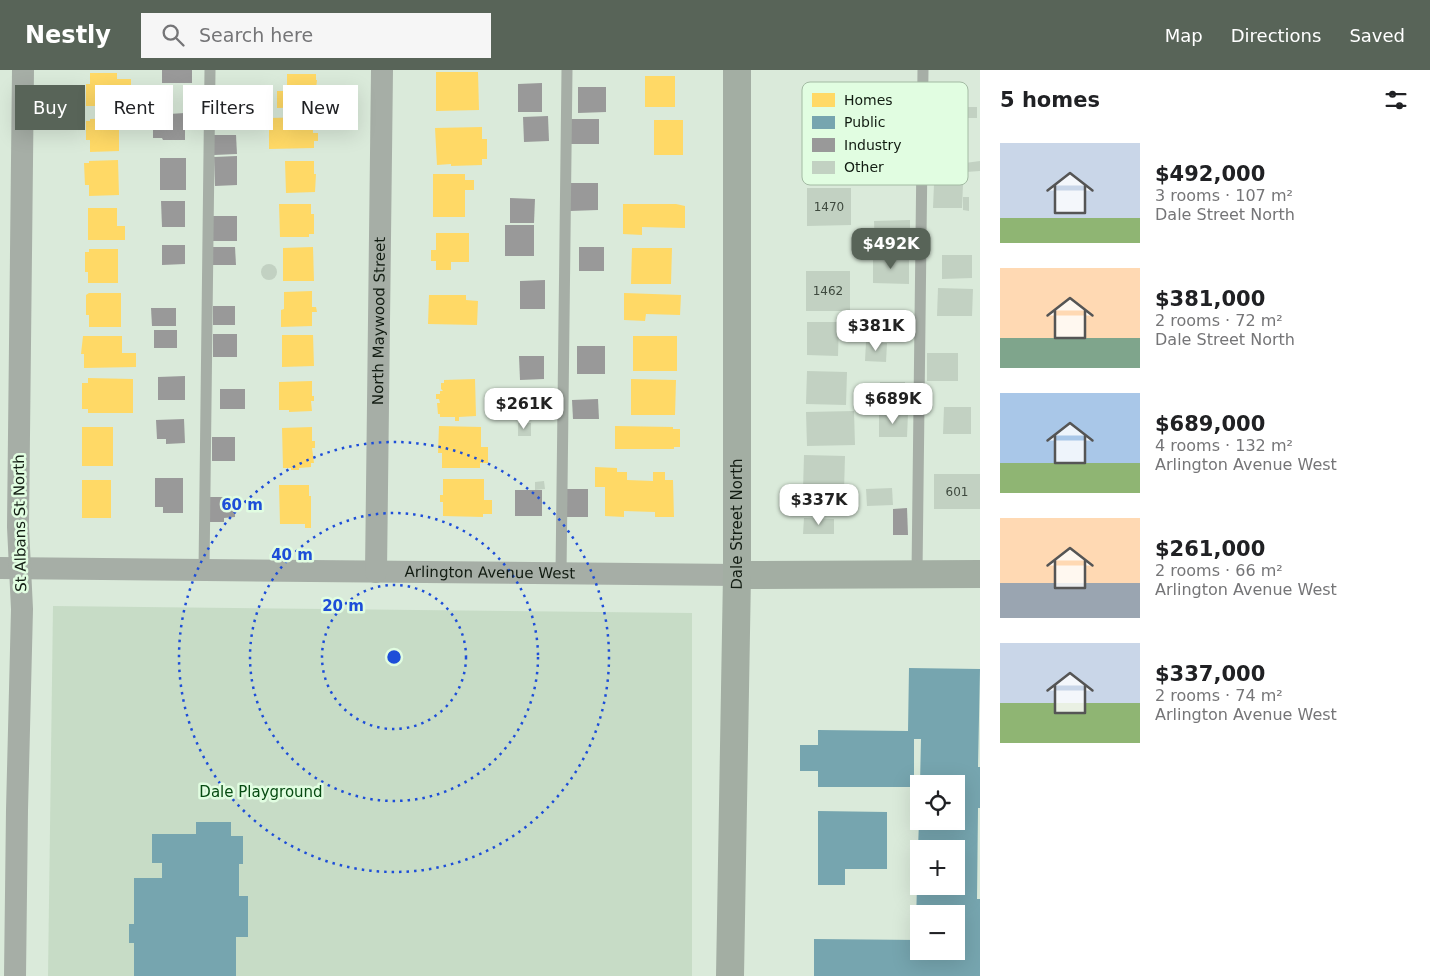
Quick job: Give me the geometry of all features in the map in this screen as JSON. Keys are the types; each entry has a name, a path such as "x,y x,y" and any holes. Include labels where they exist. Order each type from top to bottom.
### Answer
{"main road":[{"name":"Dale Street North","path":"730,976 737,575 737,70"},
{"name":"Arlington Avenue West","path":"737,575 980,574"}],"street":[{"name":"St Albans St North","path":"15,976 7,932 22,609 10,568 18,527 23,70"},
{"name":"North Maywood Street","path":"376,572 382,70"},
{"name":"Arlington Avenue West","path":"10,568 737,575"}],"lane":[{"path":"204,571 210,70"},
{"path":"561,574 567,70"},
{"path":"917,573 922,185"}],"green space":[{"name":"Dale Playground","path":"53,606 692,613 692,976 48,976"}],"building: Homes":[{"path":"436,72 478,72 479,110 436,111"},
{"path":"90,73 117,73 117,79 131,79 131,85 95,85 95,106 86,106 86,84 90,84"},
{"path":"287,74 316,74 316,85 287,85"},
{"path":"645,76 675,76 675,107 645,107"},
{"path":"277,91 283,91 283,108 277,108"},
{"path":"273,118 283,118 283,130 313,130 313,133 318,133 318,141 314,141 314,148 269,149 269,130 273,130"},
{"path":"90,119 95,119 95,130 119,130 119,151 90,152 90,140 86,140 86,121 90,121"},
{"path":"654,120 683,120 683,155 654,155"},
{"path":"482,127 482,139 487,139 487,159 482,159 482,165 437,165 435,128"},
{"path":"118,160 119,195 89,196 89,185 85,185 84,163 89,163 89,161"},
{"path":"285,161 314,161 314,174 316,174 315,192 286,193"},
{"path":"433,174 465,174 465,180 474,180 474,190 465,190 465,217 433,217"},
{"path":"279,204 311,204 311,214 314,214 314,234 309,234 309,237 280,237"},
{"path":"623,204 676,204 685,206 685,228 642,227 642,235 623,234"},
{"path":"88,208 117,208 117,226 125,226 125,240 88,240"},
{"path":"436,233 469,233 469,262 451,262 451,270 436,270 436,261 431,261 431,250 436,250"},
{"path":"313,247 314,281 283,281 283,248"},
{"path":"632,248 672,248 671,284 631,284"},
{"path":"89,249 118,249 118,283 88,283 88,272 85,272 85,252 89,252"},
{"path":"312,291 312,307 316,307 317,312 312,312 312,326 281,327 284,292"},
{"path":"89,293 121,293 121,327 89,327 89,315 86,315 86,295"},
{"path":"624,293 681,295 680,315 646,314 645,321 624,320"},
{"path":"429,295 466,295 466,300 478,301 477,325 428,324"},
{"path":"282,335 313,335 314,366 282,367"},
{"path":"83,336 122,336 122,353 136,353 136,367 84,368 84,354 81,354"},
{"path":"633,336 677,336 677,371 633,371"},
{"path":"88,378 133,379 133,413 88,413 88,409 82,409 82,383 88,383"},
{"path":"475,379 476,416 459,417 459,421 455,421 455,417 440,417 437,403 440,403 439,399 436,399 436,394 440,394 440,391 443,391 441,383 444,383 444,380"},
{"path":"631,379 676,380 675,415 631,415"},
{"path":"312,381 314,401 311,401 312,411 289,412 289,410 279,410 279,382"},
{"path":"439,426 481,427 481,447 488,447 488,463 480,463 480,468 442,468 442,453 438,453"},
{"path":"615,426 673,427 673,429 680,429 680,447 674,447 674,449 615,449"},
{"path":"82,427 113,427 113,466 82,466"},
{"path":"312,427 312,441 315,441 315,448 312,448 314,463 311,463 311,467 299,468 299,470 283,468 282,428"},
{"path":"595,467 617,468 617,472 627,472 627,480 653,481 653,472 665,472 665,480 673,480 674,517 655,517 655,512 624,511 624,517 605,516 605,487 595,487"},
{"path":"443,479 484,479 484,500 492,500 492,514 483,514 483,517 443,516 443,502 440,502 440,495 443,495"},
{"path":"82,480 111,480 111,518 82,518"},
{"path":"279,485 309,485 311,528 305,528 305,524 280,524"}],"building: Public":[{"path":"909,668 980,669 978,767 980,767 980,808 978,808 977,899 980,899 980,976 814,976 814,939 910,940 910,960 965,960 965,905 916,905 917,895 965,895 965,840 918,840 919,830 965,830 965,775 920,775 921,739 914,739 914,775 910,775 910,787 818,787 818,771 800,771 800,745 818,745 818,730 908,731"},
{"path":"818,811 887,812 887,869 845,869 845,885 818,885"},
{"path":"196,822 231,822 231,836 243,836 243,864 239,864 239,896 248,896 248,937 236,937 236,976 134,976 134,943 129,943 129,924 134,924 134,878 162,878 162,863 152,863 152,834 196,834"}],"building: Industry":[{"path":"162,70 192,70 192,83 162,83"},
{"path":"542,83 542,112 518,112 518,84"},
{"path":"578,87 606,87 606,112 578,113"},
{"path":"183,113 185,140 153,138 153,130 173,130 173,114"},
{"path":"548,116 549,141 524,142 523,117"},
{"path":"570,119 599,119 599,144 570,144"},
{"path":"213,135 236,135 237,154 214,155"},
{"path":"237,156 237,185 215,186 214,157"},
{"path":"160,158 186,158 186,190 160,190"},
{"path":"569,183 598,183 598,210 570,211"},
{"path":"510,198 535,199 534,223 510,223"},
{"path":"161,201 185,201 185,227 162,227"},
{"path":"213,216 237,216 237,241 213,241"},
{"path":"505,225 534,225 534,256 505,256"},
{"path":"162,245 185,245 185,264 162,265"},
{"path":"213,247 235,247 236,265 213,265"},
{"path":"579,247 604,247 604,271 579,271"},
{"path":"545,280 545,309 520,309 520,281"},
{"path":"213,306 235,306 235,325 213,325"},
{"path":"151,308 176,308 176,326 152,326"},
{"path":"154,330 177,330 177,348 154,348"},
{"path":"213,334 237,334 237,357 213,357"},
{"path":"577,346 605,346 605,374 577,374"},
{"path":"519,356 544,356 544,379 520,380"},
{"path":"185,376 185,400 158,400 158,377"},
{"path":"220,389 245,389 245,409 220,409"},
{"path":"598,399 599,419 573,419 572,400"},
{"path":"184,419 185,443 166,444 166,439 157,439 156,420"},
{"path":"212,437 235,437 235,461 212,461"},
{"path":"155,478 183,478 183,513 163,513 163,507 155,507"},
{"path":"564,489 588,489 588,517 565,517"},
{"path":"515,490 542,490 542,516 515,516"},
{"path":"209,497 235,497 235,517 224,518 224,522 209,522"},
{"path":"907,508 908,535 893,535 893,509"}],"building: Other":[{"path":"968,107 977,107 977,118 968,118"},
{"path":"980,161 980,171 968,172 968,163"},
{"path":"934,185 963,185 962,208 933,208"},
{"path":"807,188 851,188 851,225 807,226"},
{"path":"963,197 969,197 969,211 963,210"},
{"path":"910,220 910,251 875,251 874,221"},
{"path":"942,255 972,255 972,278 942,279"},
{"path":"873,256 909,256 909,284 873,283"},
{"path":"269,264 277,272 269,280 261,272"},
{"path":"806,271 850,271 850,311 806,311"},
{"path":"938,288 973,289 972,316 937,316"},
{"path":"807,322 839,322 838,356 807,355"},
{"path":"866,342 887,343 886,362 865,361"},
{"path":"927,353 958,353 958,381 927,381"},
{"path":"807,371 847,372 846,405 806,404"},
{"path":"880,382 905,382 905,407 880,407"},
{"path":"944,407 971,407 971,434 943,434"},
{"path":"854,411 855,445 807,446 806,412"},
{"path":"879,413 908,413 907,437 879,437"},
{"path":"518,423 531,423 531,436 518,436"},
{"path":"804,455 845,456 844,491 803,490"},
{"path":"934,474 980,474 980,509 934,509"},
{"path":"544,481 545,489 535,490 535,482"},
{"path":"892,488 893,505 867,506 866,489"},
{"path":"804,518 834,519 834,534 803,534"}]}
